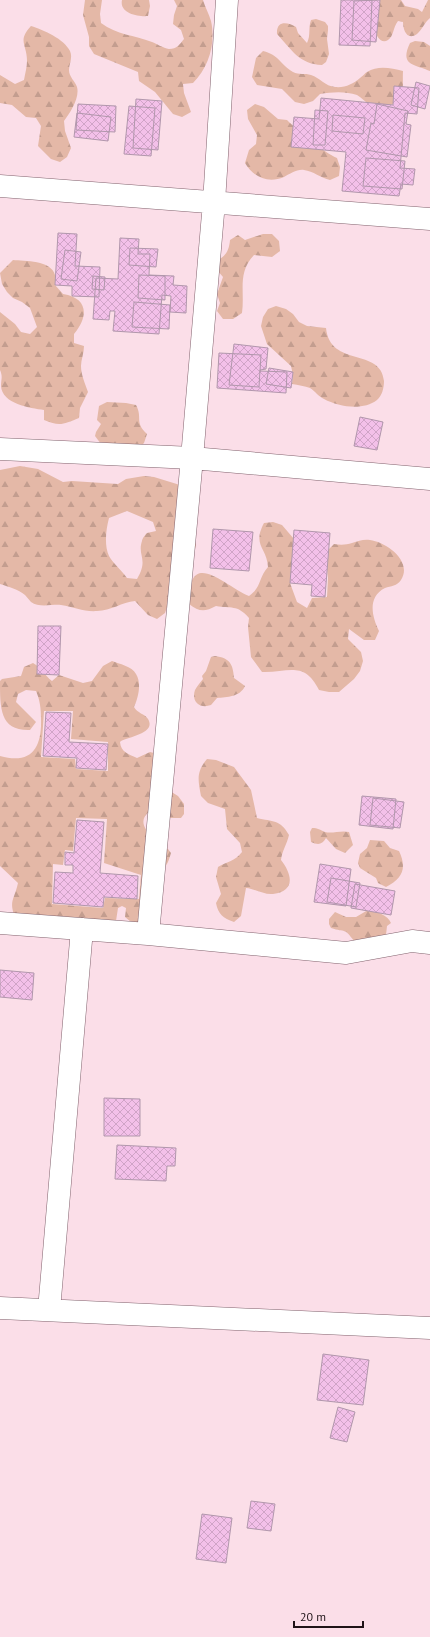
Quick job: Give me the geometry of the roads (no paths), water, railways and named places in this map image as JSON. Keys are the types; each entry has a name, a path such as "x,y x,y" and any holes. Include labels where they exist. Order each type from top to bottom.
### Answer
{"street":[{"path":"148,934 214,202 227,0"},
{"path":"0,186 430,218"},
{"path":"0,449 192,458 430,479"},
{"path":"0,923 148,934 346,952 412,941 430,943"},
{"path":"49,1310 82,929"},
{"path":"0,1308 430,1328"}]}
